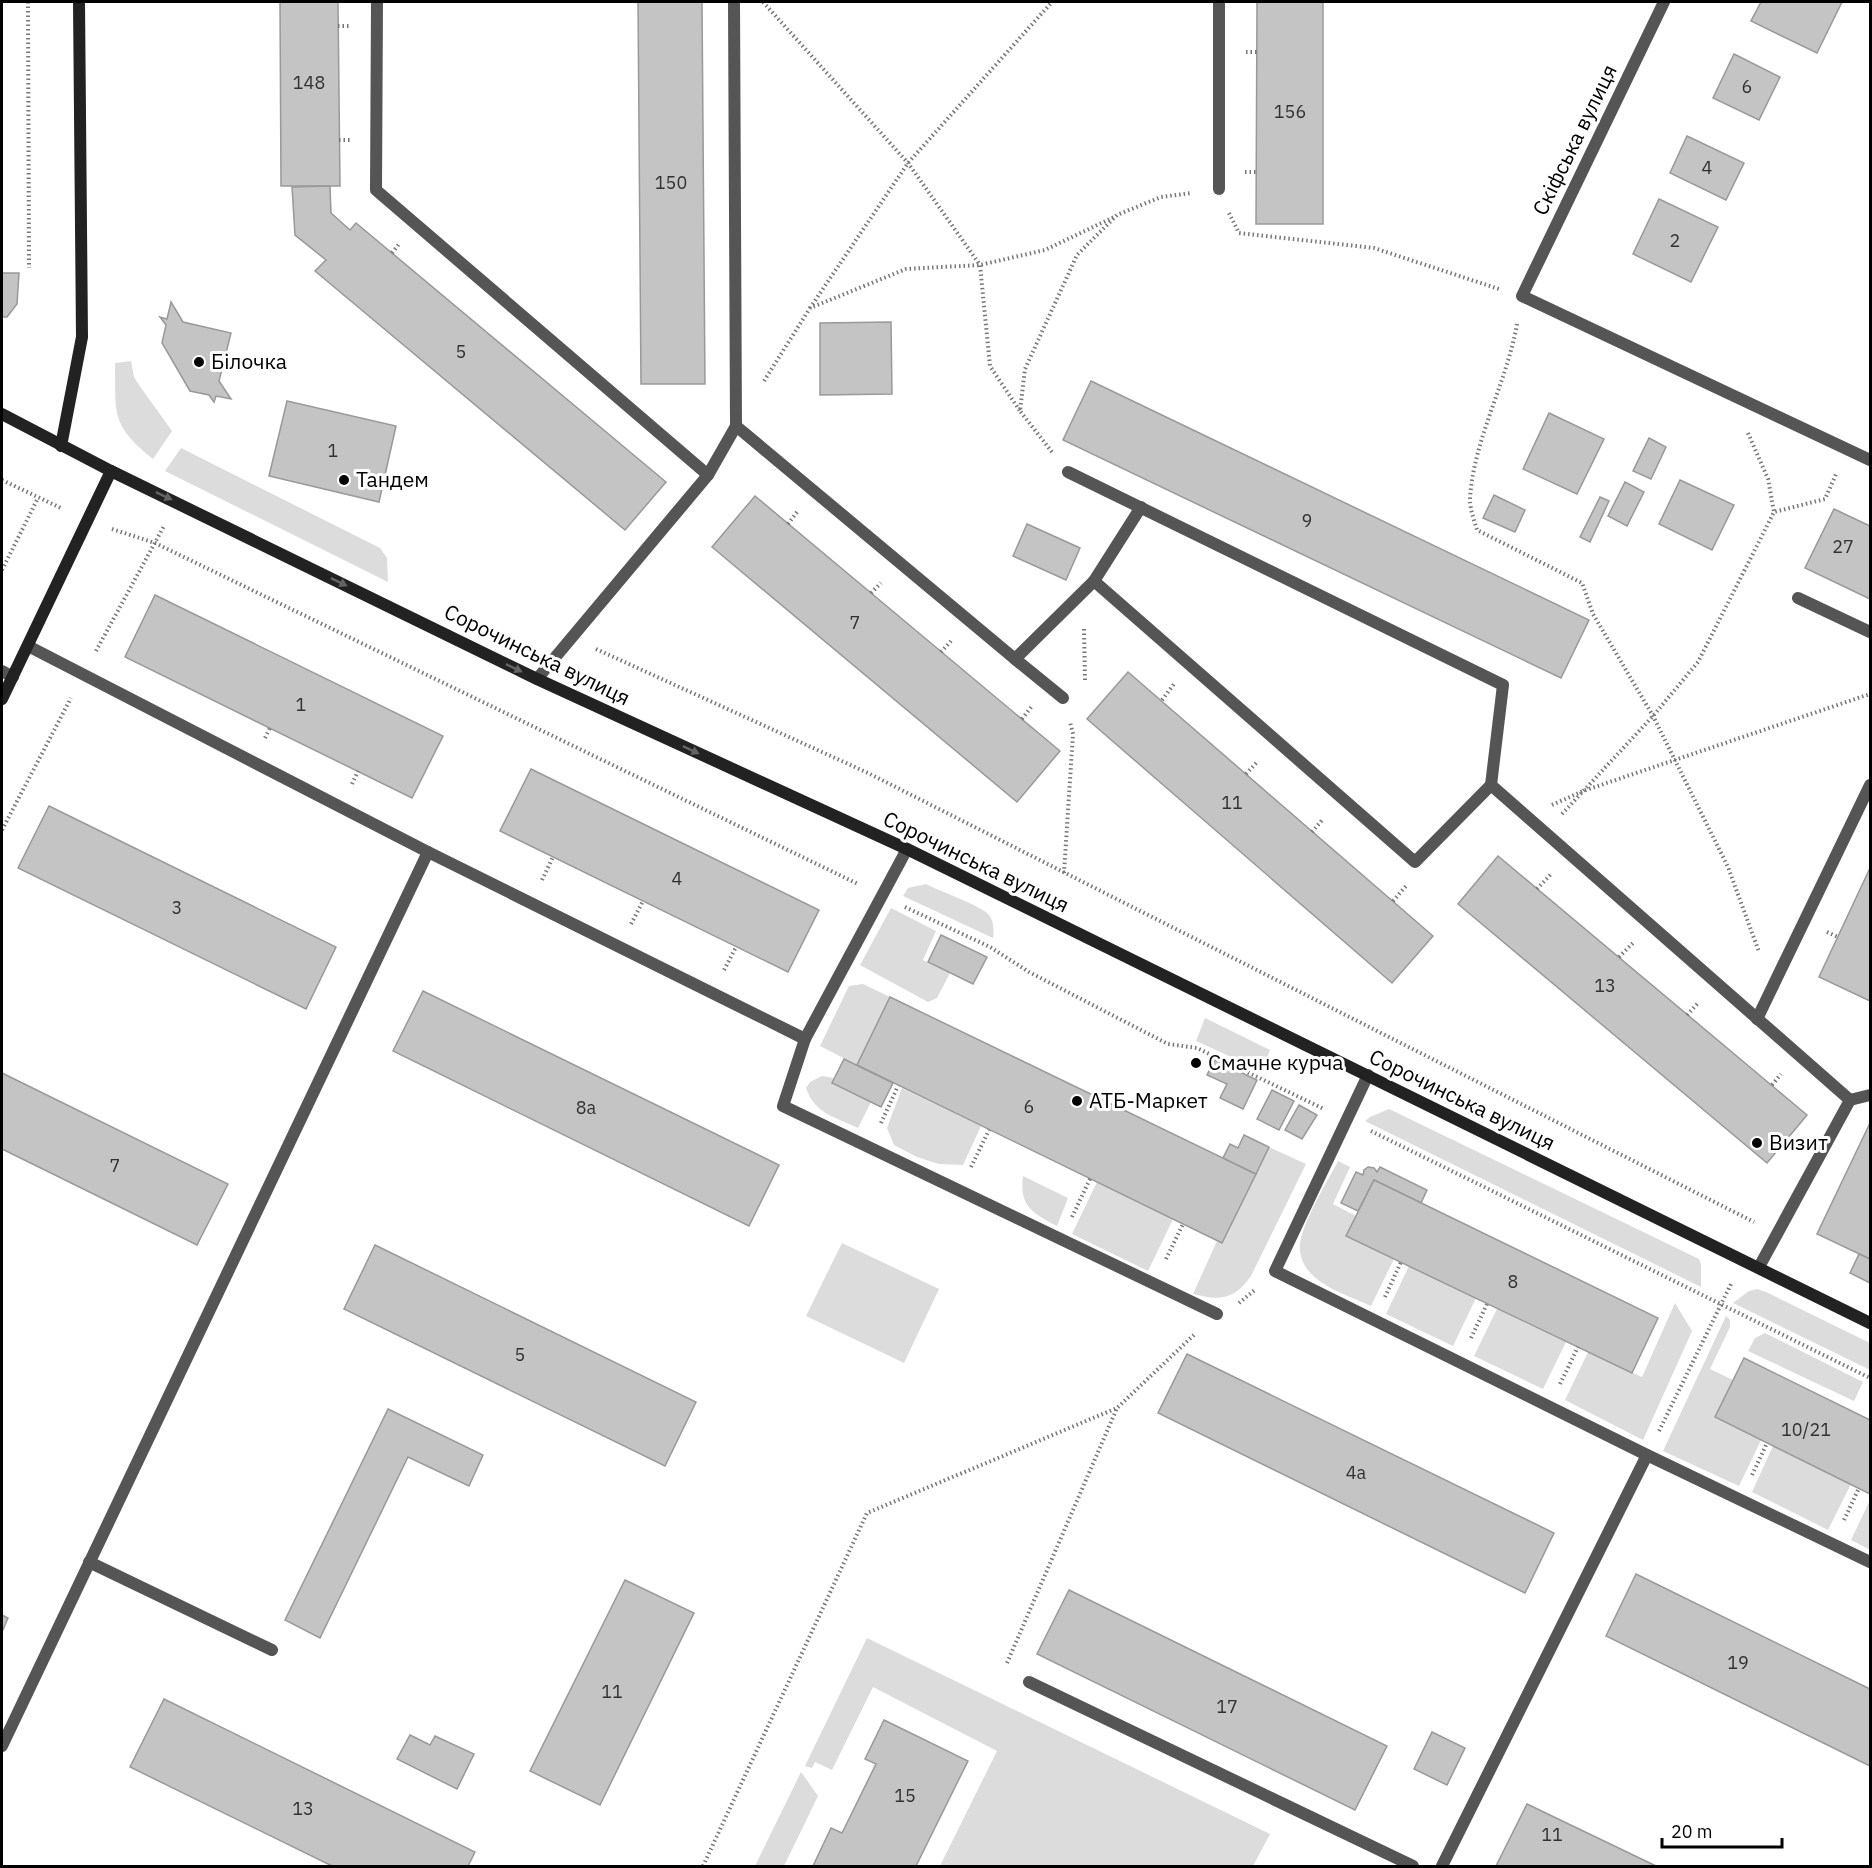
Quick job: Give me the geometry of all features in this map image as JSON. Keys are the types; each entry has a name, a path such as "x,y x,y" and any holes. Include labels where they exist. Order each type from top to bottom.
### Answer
{"street":[{"path":"61,446 82,337 79,2"},
{"path":"377,2 376,190 708,475"},
{"path":"537,679 708,475 736,426 734,2"},
{"path":"1218,189 1219,2"},
{"name":"Скіфська вулиця","path":"1522,296 1664,2"},
{"path":"1522,296 1870,460"},
{"name":"Сорочинська вулиця","path":"2,414 111,471 537,679 907,849 1870,1323"},
{"path":"736,426 1063,698"},
{"path":"2,699 7,674 28,646 111,471"},
{"path":"1068,471 1503,685 1491,785 1415,862 1094,581"},
{"path":"1015,659 1094,581 1141,507"},
{"path":"1797,598 1870,632"},
{"path":"28,646 428,852 805,1040"},
{"path":"1491,785 1850,1100"},
{"path":"1757,1020 1870,785"},
{"path":"907,849 805,1040 783,1106 1217,1314"},
{"path":"2,1746 428,852"},
{"path":"1368,1075 1275,1271 1647,1455 1870,1562"},
{"path":"1759,1267 1850,1100 1870,1095"},
{"path":"1442,1866 1647,1455"},
{"path":"89,1562 272,1650"},
{"path":"1029,1682 1413,1866"}],"path":[{"path":"28,2 29,268"},
{"path":"764,2 908,163 980,265 990,366 1020,411 1068,471"},
{"path":"760,387 810,308 908,163 1052,2"},
{"path":"810,308 906,269 980,265 1045,249 1161,197 1218,189 1239,233 1374,248 1522,296 1512,350 1474,468 1470,501 1477,530 1582,583 1593,614 1653,716 1728,867 1773,987"},
{"path":"1020,411 1025,369 1077,255 1117,215"},
{"path":"1545,832 1653,716 1698,662 1774,512 1768,479 1731,394"},
{"path":"1774,512 1826,499 1847,449"},
{"path":"2,480 86,520 155,543 990,947 1029,972 1168,1044 1197,1048 1346,1119 1870,1378"},
{"path":"2,570 38,498"},
{"path":"1084,626 1085,688"},
{"path":"571,638 868,773 1777,1233"},
{"path":"1527,816 1583,791 1870,694"},
{"path":"1063,698 1073,734"},
{"path":"1064,873 1073,734 1076,725"},
{"path":"869,1148 898,1086"},
{"path":"960,1191 989,1130"},
{"path":"1062,1240 1090,1179"},
{"path":"1154,1284 1183,1224"},
{"path":"1647,1455 1744,1259"},
{"path":"1375,1320 1401,1262"},
{"path":"703,1866 867,1513 1118,1408 1217,1314 1244,1300 1275,1271"},
{"path":"1459,1362 1487,1304"},
{"path":"1549,1406 1578,1347"},
{"path":"1029,1682 1007,1665 1118,1408"},
{"path":"1741,1500 1767,1443"},
{"path":"1833,1544 1859,1488"}],"shaded area":[{"path":"131,361 134,377 172,431 153,459 129,436 118,417 115,363"},
{"path":"181,448 380,548 387,558 388,582 165,471"},
{"path":"926,884 970,903 989,915 993,923 993,938 903,896 908,888"},
{"path":"891,908 936,931 923,960 950,973 937,998 928,1002 860,965"},
{"path":"863,984 890,997 857,1065 820,1046 849,986"},
{"path":"1205,1018 1270,1050 1262,1071 1196,1041"},
{"path":"822,1076 834,1078 833,1084 871,1102 858,1128 827,1114 810,1097 806,1088 810,1082"},
{"path":"902,1088 981,1126 963,1165 939,1164 917,1157 894,1145 887,1128"},
{"path":"1389,1109 1699,1259 1701,1287 1365,1121"},
{"path":"1269,1147 1306,1164 1251,1276 1239,1290 1226,1297 1211,1298 1193,1294 1217,1241 1222,1243"},
{"path":"1338,1161 1350,1167 1333,1204 1356,1216 1347,1236 1394,1259 1371,1306 1323,1283 1308,1270 1303,1263 1300,1251 1300,1242 1308,1219"},
{"path":"1023,1176 1068,1198 1057,1226 1030,1208 1023,1195"},
{"path":"1097,1182 1173,1219 1148,1271 1072,1234"},
{"path":"842,1243 939,1289 904,1363 806,1316"},
{"path":"1409,1266 1476,1298 1453,1346 1386,1314"},
{"path":"1757,1289 1870,1343 1870,1370 1733,1303 1749,1291"},
{"path":"1675,1303 1692,1331 1643,1440 1565,1400 1588,1352 1642,1377"},
{"path":"1497,1309 1566,1342 1543,1389 1474,1356"},
{"path":"1726,1316 1730,1320 1730,1327 1710,1369 1733,1380 1715,1417 1761,1440 1739,1486 1663,1451"},
{"path":"1765,1333 1863,1382 1854,1401 1748,1351 1755,1338"},
{"path":"1773,1446 1851,1484 1828,1530 1752,1492"},
{"path":"1870,1500 1870,1550 1851,1540"},
{"path":"867,1638 1270,1834 1253,1866 940,1866 997,1751 873,1687 832,1770 815,1762 812,1768 805,1766"},
{"path":"801,1772 818,1796 784,1866 755,1866"}],"building":[{"path":"280,2 338,2 340,186 281,186"},
{"path":"638,2 702,2 705,384 641,384"},
{"path":"1257,2 1323,2 1323,224 1256,224"},
{"path":"1761,2 1842,2 1817,53 1751,21"},
{"path":"1734,54 1780,77 1759,120 1713,98"},
{"path":"1687,136 1744,163 1726,200 1670,173"},
{"path":"330,186 331,213 350,230 356,223 666,482 625,530 315,271 326,260 295,235 292,187"},
{"path":"1659,199 1718,227 1691,282 1633,254"},
{"path":"2,273 19,273 17,304 7,317 2,317"},
{"name":"Білочка","path":"171,302 183,322 231,333 219,381 231,399 216,396 214,402 209,395 190,391 162,343 166,325 160,317 167,319"},
{"path":"891,322 892,394 820,395 820,323"},
{"path":"1091,381 1589,620 1561,678 1063,440"},
{"path":"287,401 396,426 379,502 269,476"},
{"path":"1549,413 1604,439 1577,494 1523,469"},
{"path":"1649,438 1666,447 1651,479 1633,471"},
{"path":"1680,480 1734,505 1712,550 1659,524"},
{"path":"1625,482 1644,492 1627,526 1608,516"},
{"path":"1494,495 1525,510 1515,532 1483,518"},
{"path":"755,496 1060,751 1017,802 712,547"},
{"path":"1600,497 1609,501 1590,542 1580,537"},
{"path":"1834,509 1870,526 1870,599 1805,568"},
{"path":"1027,524 1080,548 1066,580 1013,556"},
{"path":"155,595 443,736 412,798 125,657"},
{"path":"1128,672 1433,936 1392,983 1087,719"},
{"path":"531,769 819,910 788,972 500,831"},
{"path":"49,806 336,947 306,1009 18,868"},
{"path":"1498,856 1807,1115 1767,1163 1458,904"},
{"path":"1870,868 1870,1001 1819,977"},
{"path":"941,935 987,957 973,984 928,962"},
{"path":"423,991 779,1165 749,1226 393,1051"},
{"path":"890,997 1256,1174 1222,1243 857,1065"},
{"path":"844,1059 893,1083 881,1107 832,1083"},
{"path":"1215,1060 1257,1080 1243,1109 1220,1098 1227,1084 1207,1075"},
{"path":"2,1073 228,1184 197,1245 2,1149"},
{"path":"1272,1090 1294,1101 1279,1130 1257,1119"},
{"path":"1299,1105 1317,1115 1302,1139 1285,1130"},
{"path":"1870,1123 1870,1259 1817,1234"},
{"path":"1244,1135 1269,1147 1256,1174 1223,1158 1230,1144 1238,1148"},
{"path":"1368,1167 1374,1168 1377,1172 1380,1167 1427,1190 1421,1203 1374,1180 1358,1211 1341,1203 1356,1172 1363,1175 1364,1170"},
{"path":"1374,1180 1658,1318 1632,1373 1346,1236"},
{"path":"375,1245 696,1402 665,1466 344,1309"},
{"path":"1859,1254 1870,1259 1870,1283 1850,1273"},
{"path":"1187,1354 1554,1533 1525,1593 1158,1413"},
{"path":"1744,1358 1870,1420 1870,1494 1715,1417"},
{"path":"388,1409 483,1455 469,1486 408,1457 320,1638 285,1620"},
{"path":"1636,1574 1870,1689 1870,1766 1606,1636"},
{"path":"625,1580 694,1613 600,1805 530,1771"},
{"path":"1069,1590 1387,1746 1355,1810 1037,1654"},
{"path":"2,1615 8,1618 2,1632"},
{"path":"164,1699 475,1852 468,1866 332,1866 130,1767"},
{"path":"884,1720 968,1761 916,1866 813,1866 831,1828 842,1833 876,1764 865,1759"},
{"path":"1432,1732 1465,1748 1447,1785 1414,1769"},
{"path":"410,1735 430,1745 435,1736 474,1754 457,1789 397,1759"},
{"path":"1527,1804 1656,1866 1496,1866"}],"place":[{"name":"Білочка","path":"199,362"},
{"name":"Тандем","path":"344,480"},
{"name":"Смачне курча","path":"1196,1063"},
{"name":"АТБ-Маркет","path":"1077,1101"},
{"name":"Визит","path":"1757,1143"}]}
